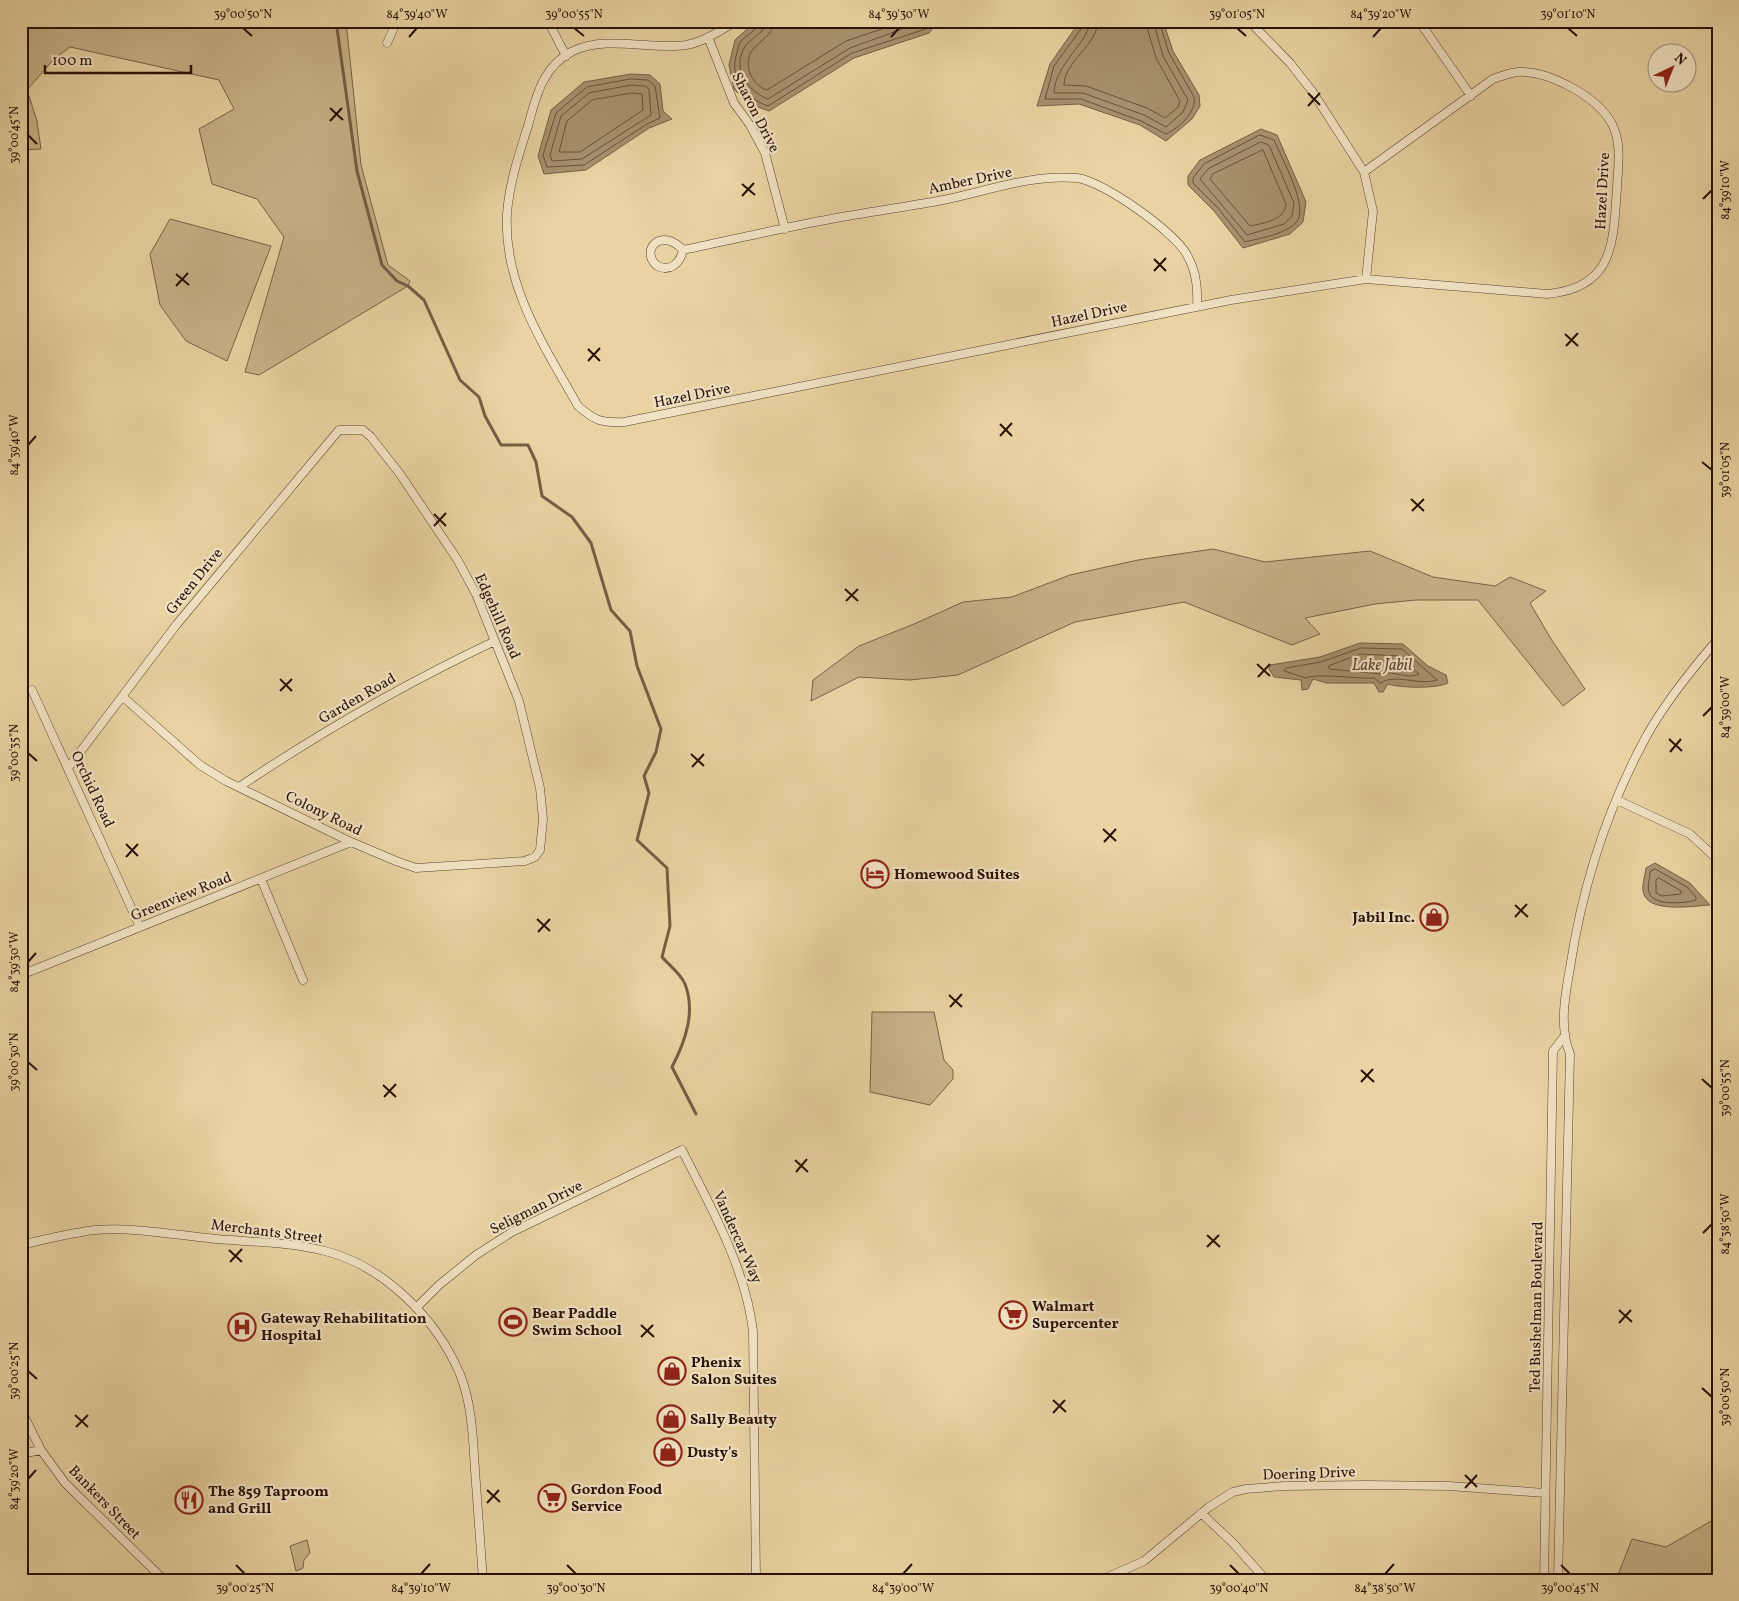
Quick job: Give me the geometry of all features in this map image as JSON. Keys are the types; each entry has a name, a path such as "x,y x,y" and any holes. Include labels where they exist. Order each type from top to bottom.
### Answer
{"street":[{"path":"387,43 397,21"},
{"path":"548,21 566,56"},
{"name":"Hazel Drive","path":"737,21 708,37 686,45 589,45 566,56 550,70 540,85 515,168 507,214 509,258 522,302 578,406 589,416 602,422 624,422 1197,306 1366,279 1547,294 1568,292 1581,286 1594,276 1606,262 1613,241 1619,158 1617,138 1612,124 1605,112 1585,95 1534,73 1506,74 1493,79 1364,172"},
{"path":"1249,21 1290,63 1312,91 1364,172 1373,210 1366,279"},
{"path":"1418,21 1471,96"},
{"name":"Sharon Drive","path":"708,37 734,104 750,125 765,153 785,229"},
{"name":"Amber Drive","path":"683,250 785,229 935,202 1031,180 1056,177 1080,178 1101,185 1116,194 1177,242 1187,255 1195,278 1197,306"},
{"path":"663,239 673,241 683,250 680,259 667,269 656,266 651,257 652,248 663,239"},
{"name":"Edgehill Road","path":"354,428 363,430 371,437 400,474 457,559 476,594 520,701 531,742 540,788 543,819 540,850"},
{"name":"Green Drive","path":"68,768 177,624 339,430 354,428"},
{"name":"Ted Bushelman Boulevard","path":"1558,1580 1570,1054 1563,1038 1566,991 1577,923 1594,861 1617,800 1646,737 1697,664 1718,639"},
{"name":"Garden Road","path":"239,787 283,758 403,687 495,641"},
{"name":"Orchid Road","path":"32,690 140,927"},
{"name":"Colony Road","path":"123,697 200,765 239,787 351,842 416,868 525,861 535,857 540,850"},
{"path":"1617,800 1690,834 1718,860"},
{"name":"Greenview Road","path":"21,975 261,880 351,842"},
{"path":"261,880 303,980"},
{"name":"Ted Bushelman Boulevard","path":"1544,1580 1553,1051 1563,1038"},
{"name":"Seligman Drive","path":"416,1308 476,1255 512,1232 682,1150"},
{"name":"Vandercar Way","path":"682,1150 729,1245 748,1295 753,1331 756,1580"},
{"name":"Merchants Street","path":"21,1245 96,1230 124,1230 294,1245 325,1251 365,1266 391,1285 416,1308 448,1350 460,1375 469,1404 483,1580"},
{"name":"Bankers Street","path":"21,1410 41,1450 64,1483 164,1580"},
{"path":"21,1454 41,1450"},
{"name":"Doering Drive","path":"1101,1580 1134,1567 1152,1556 1201,1513 1233,1492 1284,1486 1449,1486 1545,1493"},
{"path":"1201,1513 1233,1543 1266,1580"}],"shaded area":[{"path":"21,21 346,21 361,165 388,265 410,281 408,286 259,375 245,372 284,237 257,199 212,184 199,129 234,109 219,80 70,47 54,59 27,90 37,121 41,149 21,150"},
{"path":"170,219 271,246 227,361 186,341 160,305 150,254"},
{"path":"1213,549 1265,562 1370,551 1433,577 1495,586 1510,577 1546,591 1530,603 1551,639 1585,689 1563,706 1478,600 1416,600 1375,604 1305,618 1320,634 1292,645 1184,602 1075,622 958,675 910,680 859,677 811,701 813,680 859,646 963,602 1012,597 1070,575 1138,560"},
{"path":"872,1012 934,1012 944,1060 953,1070 953,1079 930,1105 870,1092"},
{"path":"1718,1517 1718,1580 1616,1580 1632,1539 1666,1547"},
{"path":"307,1540 310,1553 304,1560 303,1568 296,1571 290,1546"}],"water":[{"path":"756,21 939,21 929,33 854,58 769,111 749,104 734,89 729,65 735,40"},
{"path":"1080,21 1163,21 1173,51 1199,95 1200,106 1192,119 1166,141 1140,125 1079,104 1037,106 1050,64"},
{"path":"631,74 650,75 660,84 663,111 672,119 649,128 586,170 544,174 538,156 551,110 584,82"},
{"path":"1261,129 1277,135 1306,202 1303,222 1290,234 1243,248 1214,211 1188,185 1188,176 1200,160"},
{"name":"Lake Jabil","path":"1360,643 1403,644 1428,666 1446,675 1448,683 1418,687 1388,684 1383,692 1379,692 1374,683 1327,683 1313,679 1308,689 1302,690 1301,680 1274,677 1269,669 1270,665 1320,657"},
{"path":"1655,863 1690,883 1710,905 1671,907 1652,903 1646,898 1643,891 1643,882 1646,868"}],"waterway":[{"path":"336,21 357,171 382,265 397,281 408,286 424,300 460,380 479,397 485,416 501,445 528,445 536,462 542,496 572,517 591,543 611,610 630,631 637,666 661,729 656,752 644,776 649,793 637,840 667,868 670,926 662,957 683,980 689,1005 688,1027 672,1067 696,1114"}],"place":[{"name":"Homewood Suites","path":"875,874"},
{"name":"Jabil Inc.","path":"1434,917"},
{"name":"Walmart Supercenter","path":"1013,1315"},
{"name":"Bear Paddle Swim School","path":"513,1322"},
{"name":"Gateway Rehabilitation Hospital","path":"242,1327"},
{"name":"Phenix Salon Suites","path":"672,1371"},
{"name":"Sally Beauty","path":"671,1419"},
{"name":"Dusty's","path":"668,1452"},
{"name":"Gordon Food Service","path":"552,1498"},
{"name":"The 859 Taproom and Grill","path":"189,1500"}]}
